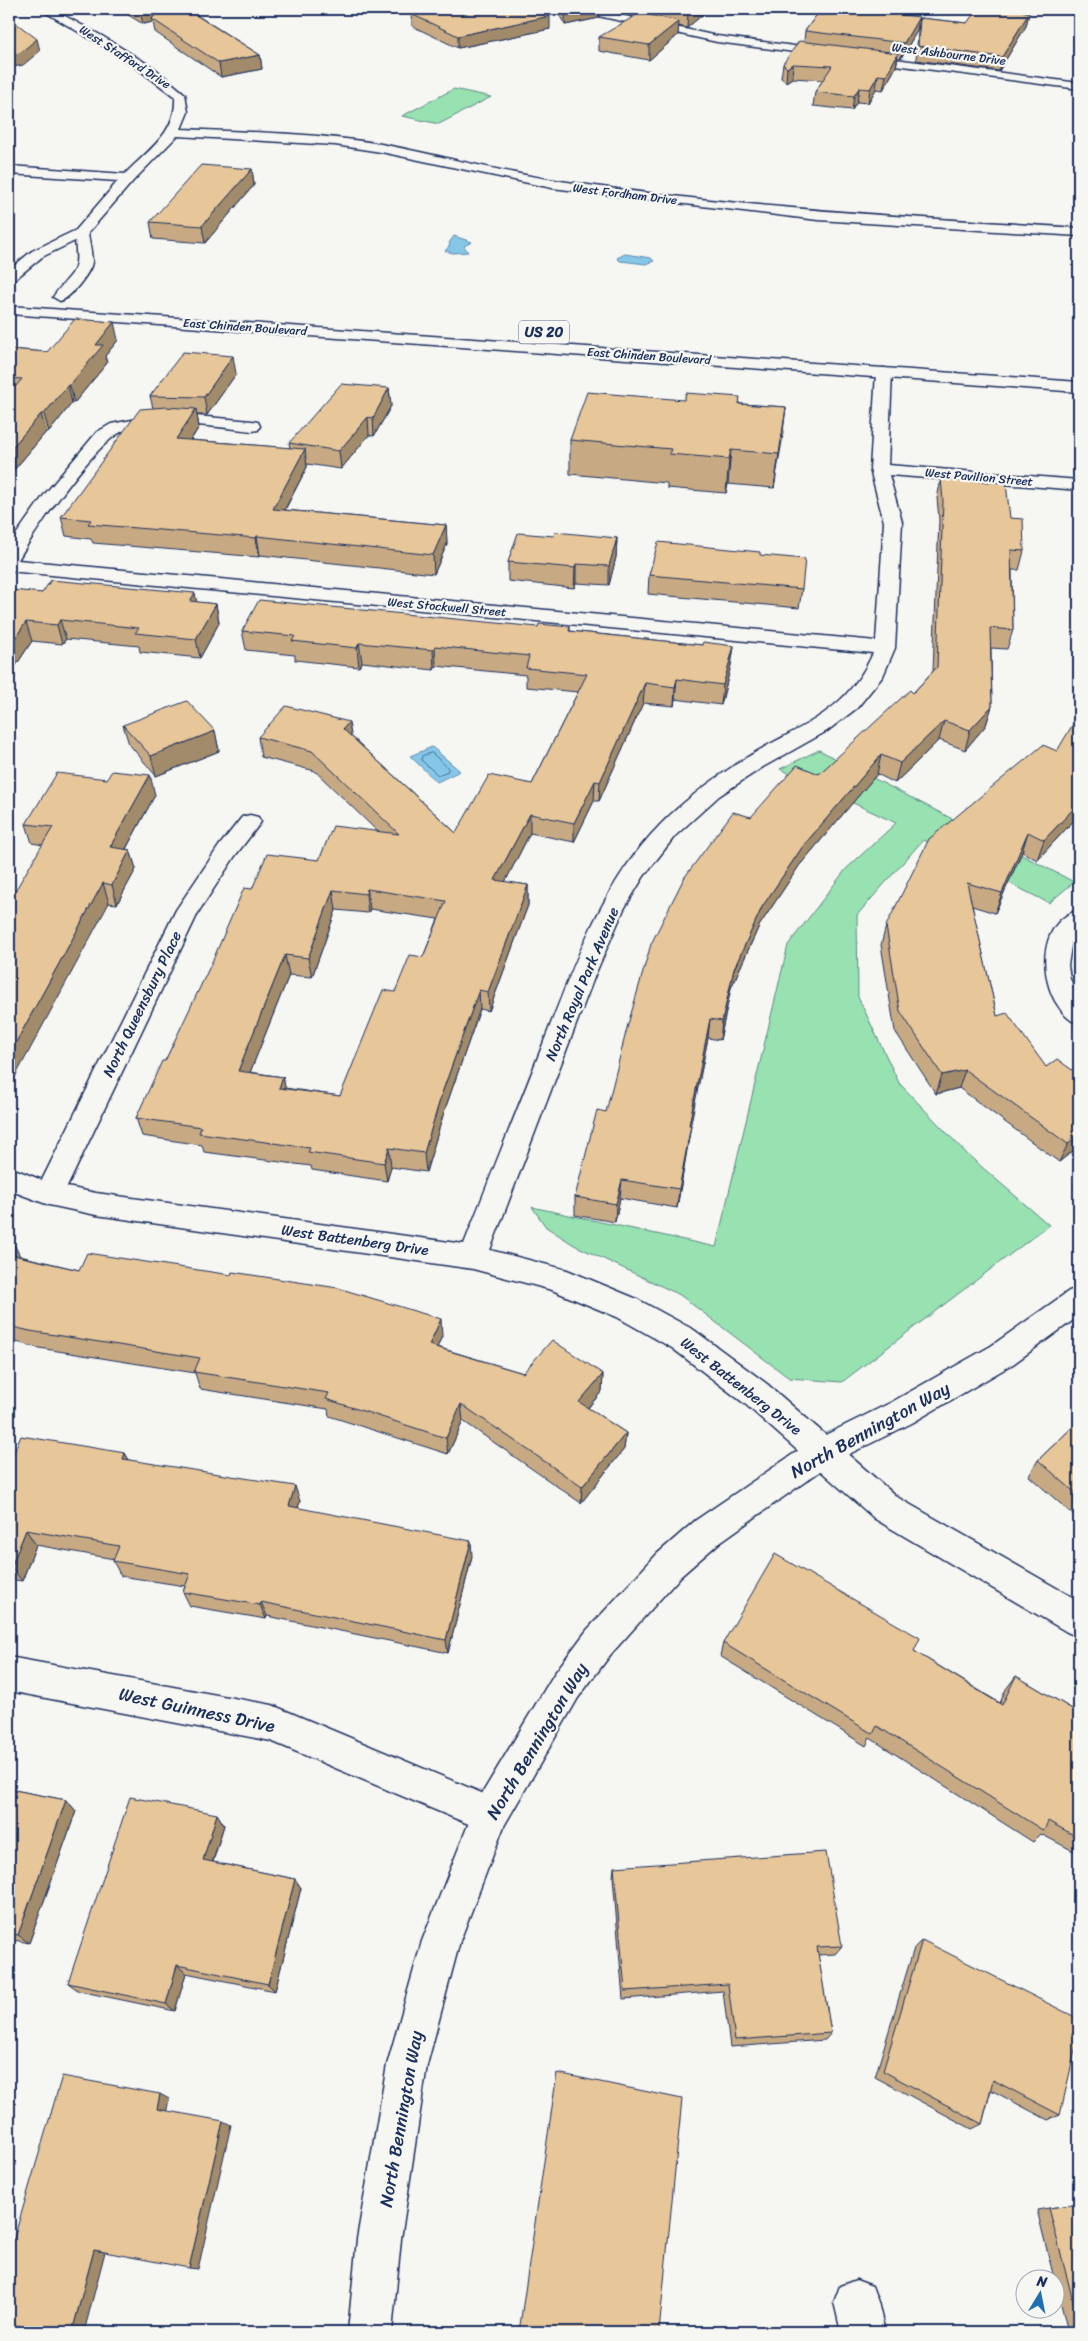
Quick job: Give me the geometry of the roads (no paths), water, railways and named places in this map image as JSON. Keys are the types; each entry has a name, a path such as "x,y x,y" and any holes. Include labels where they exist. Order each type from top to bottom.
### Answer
{"street":[{"name":"West Stafford Drive","path":"9,277 37,254 81,233 128,178 174,132 182,112 181,96 163,79 85,30 46,9"},
{"name":"West Ashbourne Drive","path":"580,9 717,39 1079,86"},
{"name":"West Fordham Drive","path":"174,132 336,141 381,148 552,184 818,216 1079,232"},
{"path":"9,170 128,178"},
{"path":"9,302 60,297 79,275 85,263 81,233"},
{"path":"43,296 80,298"},
{"name":"East Chinden Boulevard","path":"9,310 1079,387"},
{"path":"884,373 936,367 1079,377"},
{"name":"North Royal Park Avenue","path":"474,1257 583,975 612,910 635,871 667,831 711,791 755,762 820,727 850,704 873,676 885,648 893,522 879,469 884,373"},
{"path":"9,560 22,537 104,435 125,426 152,420 179,420 252,426"},
{"name":"West Pavilion Street","path":"879,469 1079,485"},
{"name":"West Stockwell Street","path":"9,565 885,648"},
{"name":"North Queensbury Place","path":"49,1194 188,910 222,858 250,822"},
{"path":"1079,918 1073,923 1056,949 1057,979 1072,1007 1079,1015"},
{"name":"West Battenberg Drive","path":"9,1178 49,1194 96,1204 474,1257 557,1279 627,1308 683,1339 756,1394 886,1508 1079,1620"},
{"name":"North Bennington Way","path":"370,2332 379,2238 406,2066 441,1941 490,1815 566,1686 599,1642 670,1565 708,1531 822,1452 901,1413 1002,1355 1079,1300"},
{"name":"West Guinness Drive","path":"9,1674 272,1723 490,1815"}],"water":[{"path":"454,236 472,242 464,246 468,252 453,253 445,251"},
{"path":"625,254 651,258 654,261 646,264 620,261 617,258"},
{"path":"432,747 460,771 437,782 410,756"}]}
